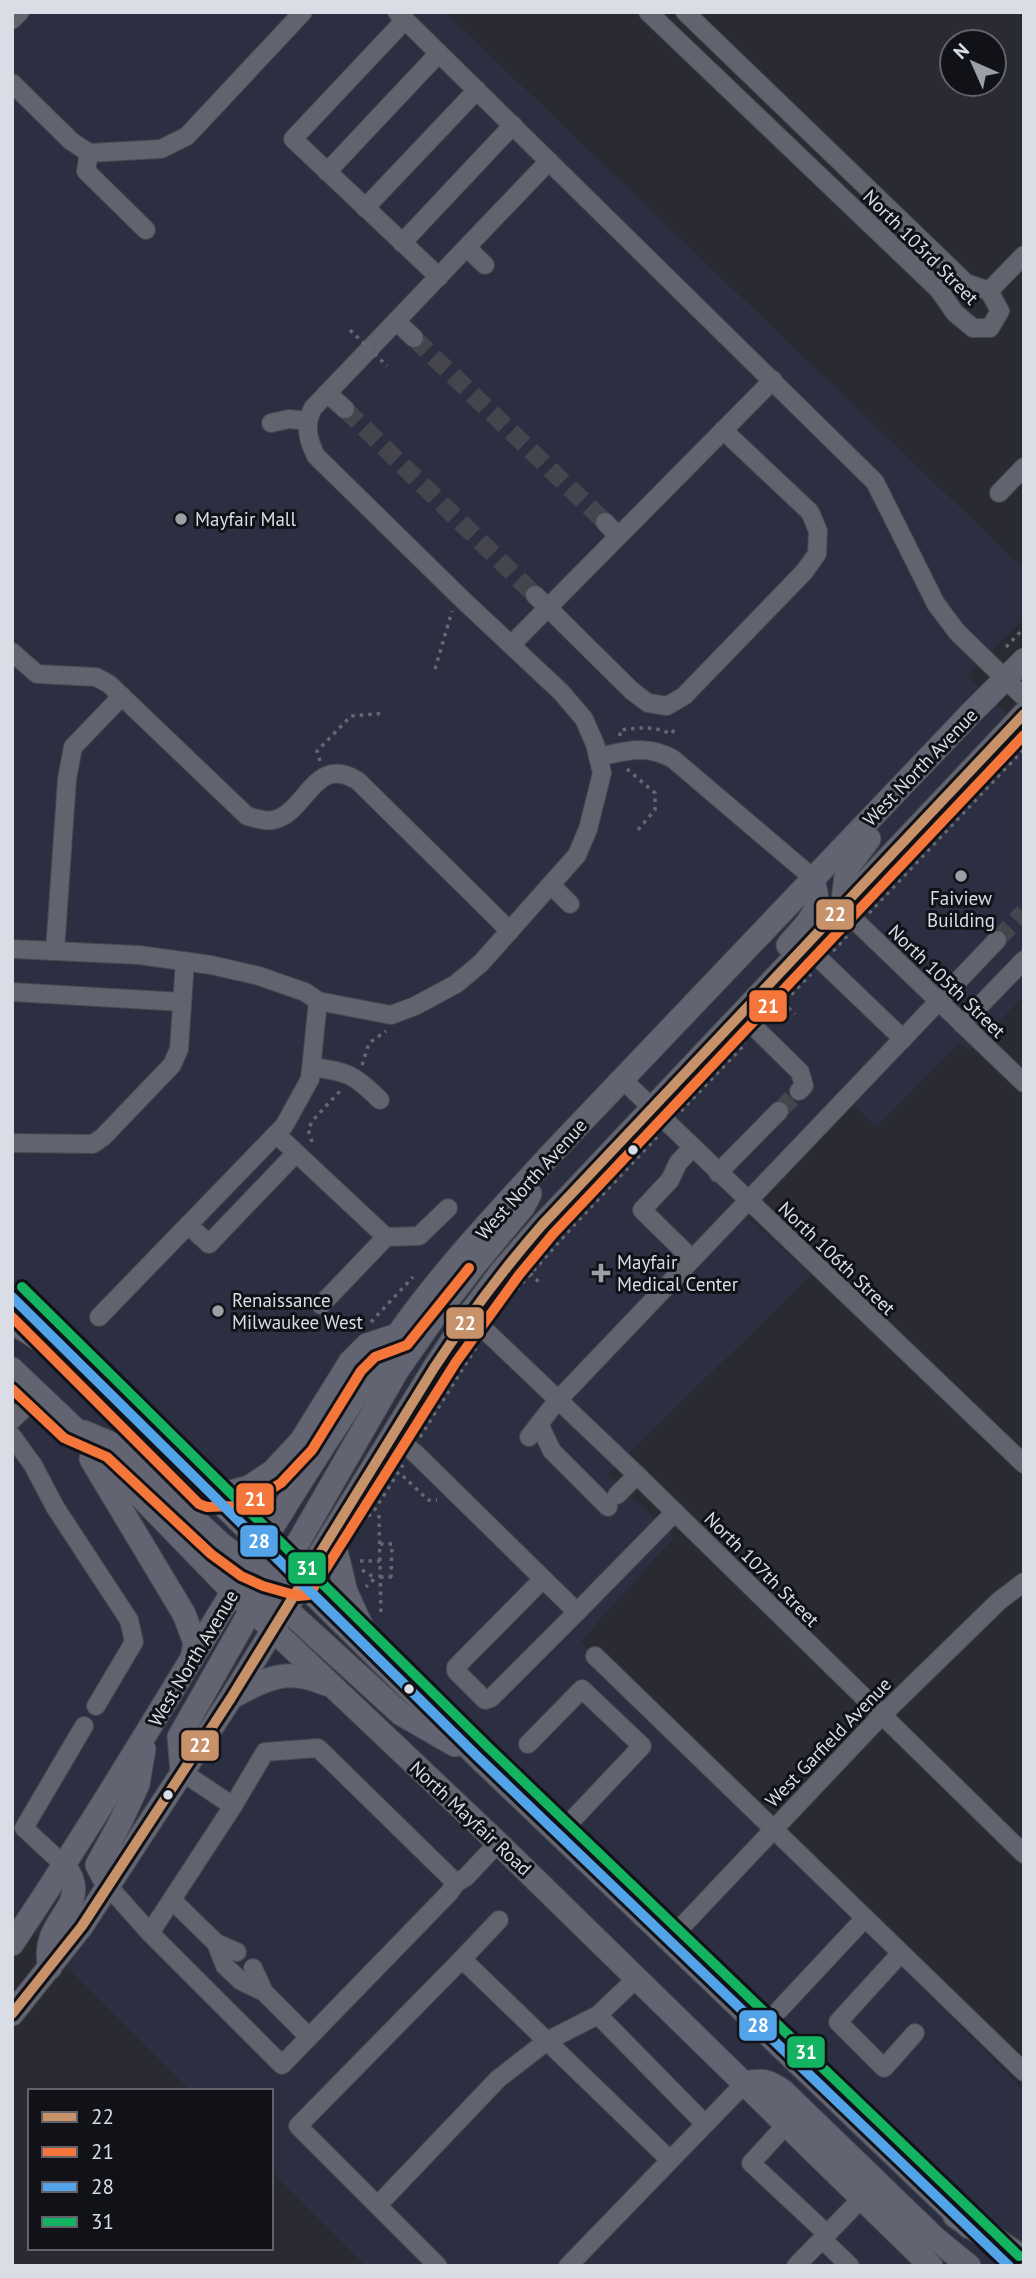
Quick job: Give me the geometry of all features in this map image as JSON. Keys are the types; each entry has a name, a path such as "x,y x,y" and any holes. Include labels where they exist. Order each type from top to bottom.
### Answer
{"highway":[{"path":"956,2215 1024,2260"}],"main road":[{"name":"West North Avenue","path":"12,2014 82,1926 273,1630 274,1586 262,1544 397,1335 497,1214 553,1152 1024,660"},
{"name":"West North Avenue","path":"12,1944 147,1735 233,1592 274,1586 332,1534 469,1315 534,1234 1024,714"},
{"path":"842,908 847,867 880,827 917,769"},
{"path":"693,1064 732,1003 804,928 817,903 813,878"},
{"path":"183,1772 179,1737 274,1586 397,1371 477,1262 523,1207 553,1152"},
{"path":"12,1297 262,1544 274,1586 401,1714 481,1759"},
{"path":"12,1322 84,1368"},
{"path":"208,1493 230,1492 249,1487 272,1472 301,1441 350,1362 368,1345 397,1335"},
{"path":"12,1369 72,1426 233,1592 274,1586"},
{"path":"72,1426 115,1445 222,1544 274,1586 377,1657 1009,2266"},
{"path":"72,1426 184,1614 195,1643 192,1658"},
{"path":"332,1534 346,1592 377,1657"},
{"name":"North Mayfair Road","path":"273,1630 498,1843 931,2266"},
{"path":"231,1698 258,1683 292,1674 308,1677 331,1687"},
{"path":"108,1886 97,1865 138,1784 147,1735"},
{"path":"50,1968 47,1954 49,1939 67,1911 74,1891 73,1881 64,1865"},
{"path":"745,2083 770,2081 783,2091 936,2239 969,2266"}],"street":[{"path":"12,20 20,12"},
{"path":"12,83 71,141 89,153 161,149 187,136 303,12"},
{"name":"North 103rd Street","path":"648,12 939,290 956,313 973,328 990,328 1000,311 989,291 966,283 685,12"},
{"path":"439,277 293,139 401,16 875,482 936,604 957,632 1024,697"},
{"path":"327,172 439,53"},
{"path":"365,208 477,90"},
{"path":"402,243 513,125"},
{"path":"89,153 86,171 146,230"},
{"path":"12,949 139,954 185,961 259,976 305,992 318,1001 391,1015 415,1006 456,984 481,963 577,855 587,830 601,773 595,744 584,719 561,692 316,456 308,436 308,421 313,408 549,162"},
{"path":"467,248 485,265"},
{"path":"989,291 1024,255"},
{"path":"396,321 414,338"},
{"path":"511,645 773,380"},
{"path":"327,393 345,409"},
{"path":"271,423 289,419 308,421"},
{"path":"534,594 632,691 648,703 667,706 684,696 804,572 817,554 818,531 810,512 723,430"},
{"path":"999,493 1024,467"},
{"path":"605,522 618,536"},
{"path":"12,652 37,674 96,677 109,684 247,816 272,821 284,816 321,778 333,774 348,775 358,781 510,931"},
{"path":"55,951 67,779 73,747 122,696"},
{"path":"598,757 629,750 658,751 673,759 813,878"},
{"path":"551,885 570,904"},
{"name":"North 105th Street","path":"842,908 1024,1083"},
{"path":"637,1475 613,1501 552,1451 534,1431 557,1401 997,940"},
{"path":"806,946 903,1039"},
{"path":"962,1024 1024,960"},
{"path":"12,1143 93,1144 103,1137 172,1065 179,1049 185,961"},
{"path":"12,992 182,1002"},
{"path":"99,1317 284,1126 310,1079 318,1001"},
{"path":"741,1014 800,1072 804,1086 799,1091"},
{"path":"312,1067 344,1071 358,1078 380,1100"},
{"name":"North 106th Street","path":"623,1080 1024,1464"},
{"path":"718,1173 779,1111"},
{"path":"276,1134 386,1237"},
{"path":"692,1148 678,1163 670,1180 642,1210 692,1259"},
{"path":"188,1224 209,1244 296,1153"},
{"path":"321,1305 386,1237 419,1236 448,1208"},
{"name":"North 107th Street","path":"469,1315 637,1475 1024,1854"},
{"path":"12,1420 39,1394"},
{"path":"393,1435 416,1454 577,1612"},
{"path":"12,1436 33,1465 55,1507 129,1620 134,1642 96,1706"},
{"path":"543,1578 456,1667 463,1679 487,1700 675,1512"},
{"name":"West Garfield Avenue","path":"670,1939 881,1716 999,1601 1024,1582"},
{"path":"595,1656 1024,2072"},
{"path":"528,1744 582,1689 642,1746 559,1834"},
{"path":"64,1865 24,1828 84,1726"},
{"path":"150,1933 265,1752 318,1748 456,1883"},
{"path":"183,1772 233,1806"},
{"path":"108,1886 150,1933 282,2065 456,1883 466,1877 498,1843"},
{"path":"172,1900 216,1943 237,1952"},
{"path":"779,2010 865,1918"},
{"path":"439,2266 298,2126 499,1920"},
{"path":"216,1943 225,1966 241,1981 264,1992 309,2037"},
{"path":"901,1953 838,2022 884,2068 915,2033"},
{"path":"462,1959 670,2160"},
{"path":"253,1968 264,1992"},
{"path":"378,2205 498,2079 547,2041 598,2015 637,1978"},
{"path":"598,2015 705,2124"},
{"path":"568,2266 745,2083"},
{"path":"787,2124 751,2163 850,2266"},
{"path":"796,2266 862,2198"}],"path":[{"path":"350,330 387,366"},
{"path":"435,669 451,612 463,600"},
{"path":"1011,641 1024,628"},
{"path":"317,751 351,716 385,713"},
{"path":"620,738 620,730 644,726 671,734 675,729"},
{"path":"870,911 1024,750"},
{"path":"623,766 655,793 655,810 636,832"},
{"path":"761,1027 814,971"},
{"path":"778,998 795,1014"},
{"path":"361,1067 369,1043 377,1035 391,1029"},
{"path":"680,1112 747,1042"},
{"path":"316,1148 308,1129 344,1084"},
{"path":"507,1300 653,1141"},
{"path":"526,1269 540,1283"},
{"path":"417,1442 477,1346"},
{"path":"379,1515 378,1578 382,1626"},
{"path":"361,1569 378,1578 394,1577 392,1544 380,1544"},
{"path":"354,1561 380,1560"},
{"path":"365,1589 378,1578"}],"shaded area":[{"path":"12,12 445,12 1024,569 1024,618 967,676 1024,730 1024,996 970,1050 959,1043 877,1127 841,1095 732,1203 811,1275 608,1474 674,1537 581,1641 1024,2091 1024,2266 366,2266 273,2173 273,2089 189,2089 12,1912"}],"tunnel":[{"path":"414,338 605,522"},
{"path":"345,409 535,595"},
{"path":"997,940 1024,912"},
{"path":"779,1111 799,1091"}],"transit line":[{"name":"22","path":"12,2014 82,1926 231,1698 434,1368 499,1277 542,1225 1024,714"},
{"name":"21","path":"12,1389 64,1438 107,1457 211,1554 241,1576 263,1586 298,1596 309,1595 456,1362 519,1275 553,1234 1024,735"},
{"name":"21","path":"12,1317 199,1504 207,1507 234,1506 255,1499 281,1483 312,1450 361,1371 375,1357 407,1345 469,1268"},
{"name":"31","path":"22,1287 490,1749 1019,2256"},
{"name":"28","path":"12,1297 480,1759 1009,2266"}],"place":[{"name":"Mayfair Mall","path":"181,519"},
{"name":"Faiview Building","path":"961,876"},
{"name":"Mayfair Medical Center","path":"601,1273"},
{"name":"Renaissance Milwaukee West","path":"218,1311"}]}
